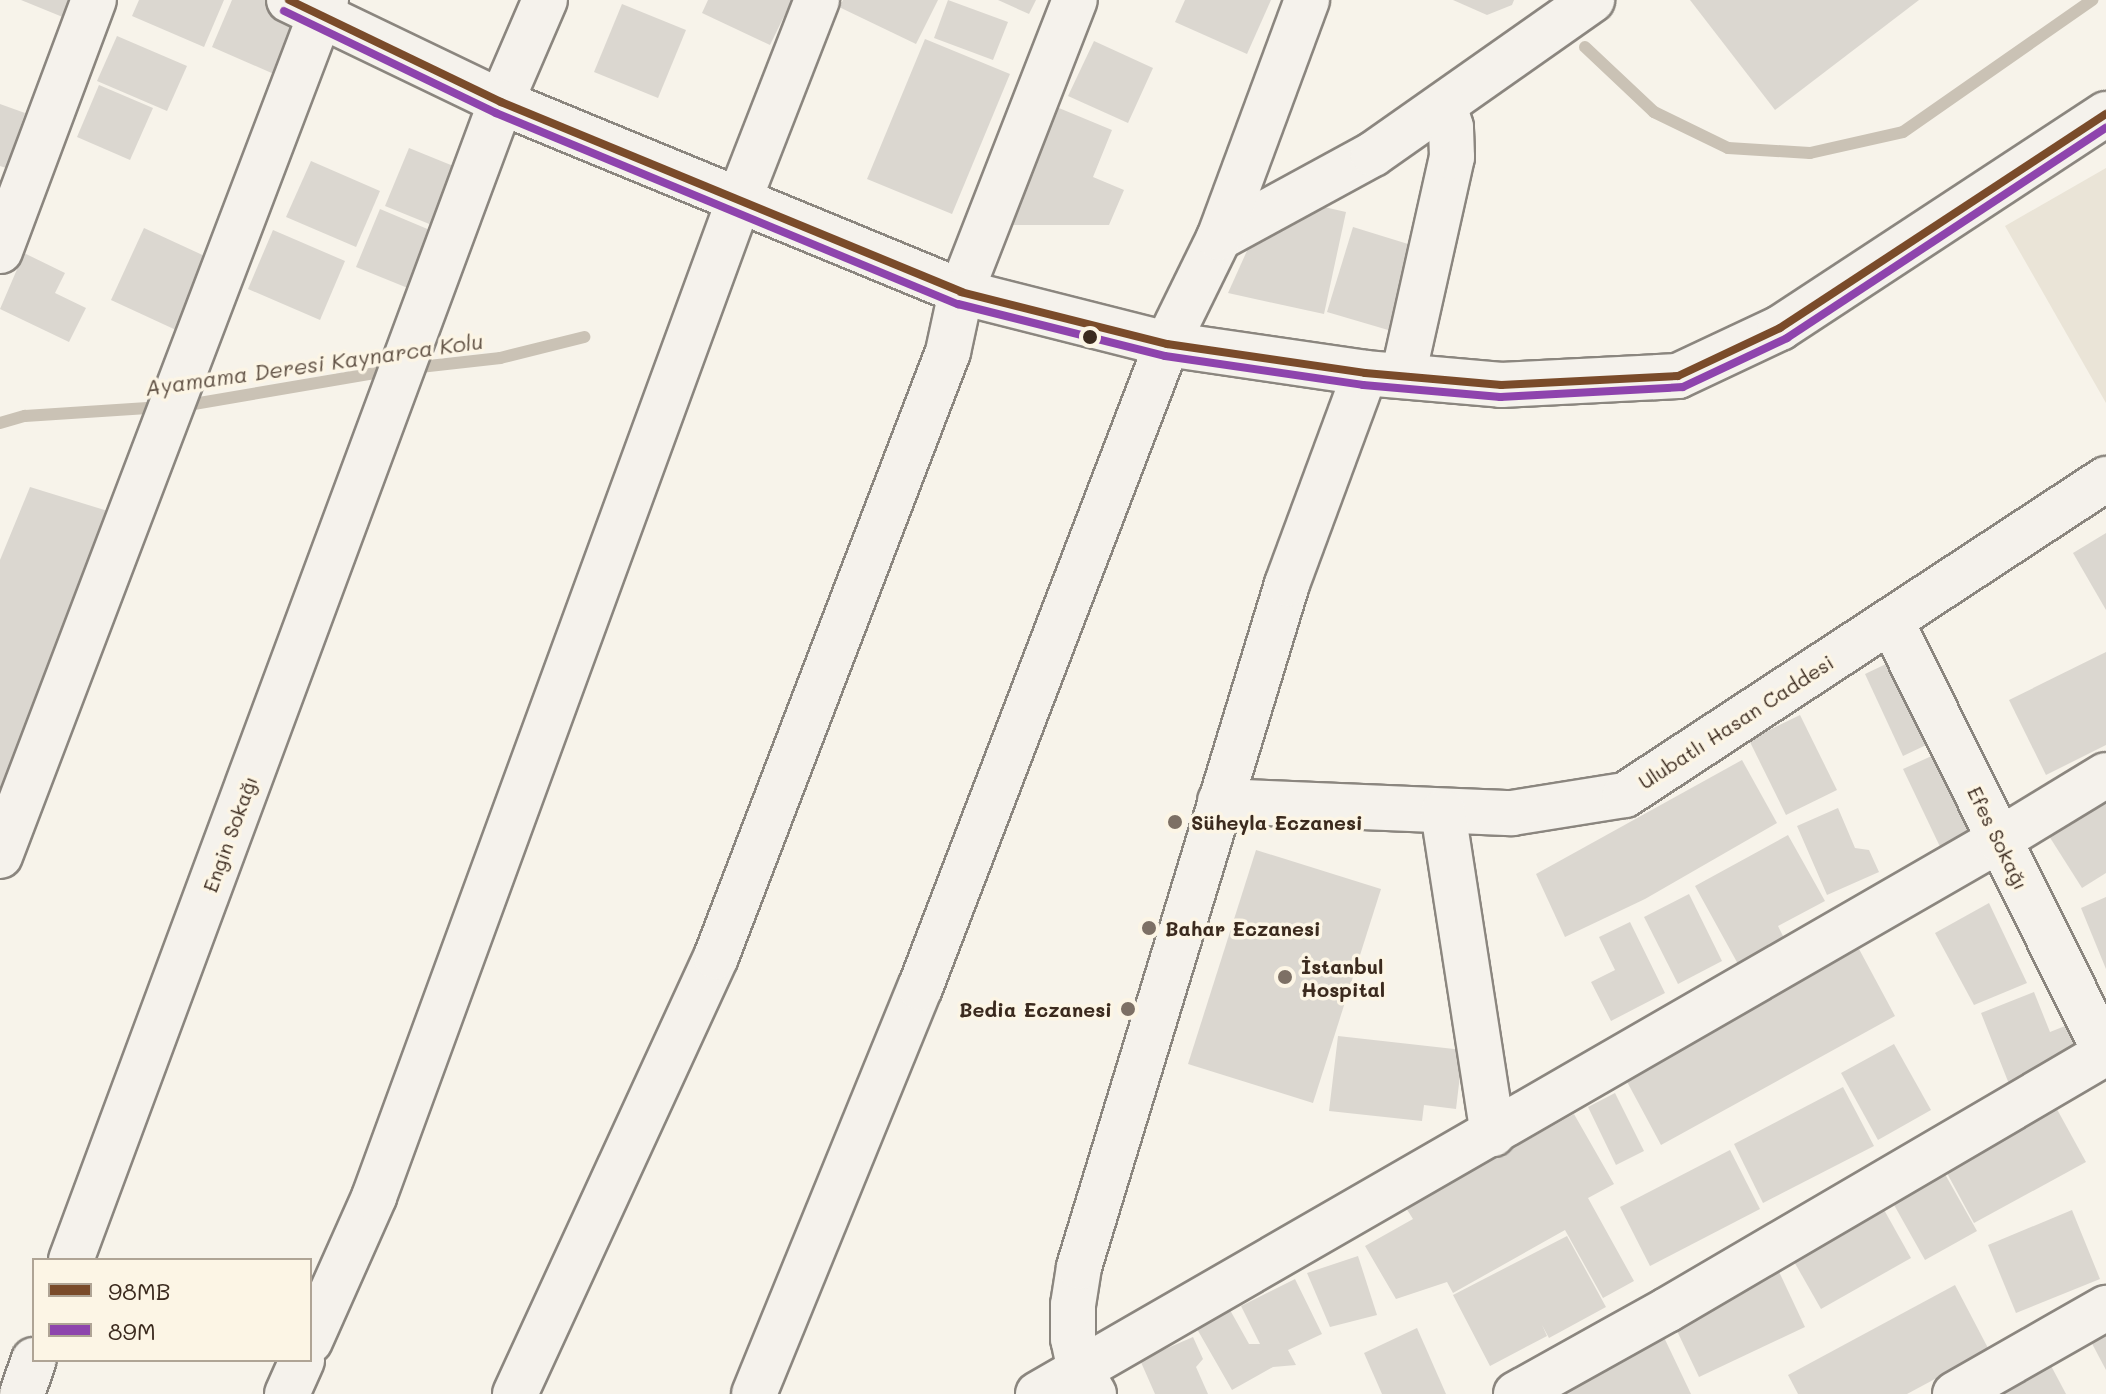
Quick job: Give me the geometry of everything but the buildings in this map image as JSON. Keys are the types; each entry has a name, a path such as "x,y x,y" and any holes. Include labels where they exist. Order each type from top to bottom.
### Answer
{"street":[{"path":"0,251 94,0"},
{"name":"Engin Sokağı","path":"72,1258 501,102 545,0"},
{"path":"312,1336 374,1197 739,200 817,0"},
{"path":"515,1394 716,957 948,352 961,292 1075,0"},
{"path":"754,1394 920,988 1167,344 1219,238 1307,0"},
{"path":"1219,238 1373,154 1592,0"},
{"path":"0,856 182,378 312,5 501,102 961,292 1167,344 1384,374 1501,385 1678,376 1780,328 2106,114"},
{"path":"1087,1382 1073,1339 1073,1305 1079,1267 1287,584 1384,374 1452,157 1451,127 1444,106"},
{"name":"Ulubatlı Hasan Caddesi","path":"1220,801 1512,813 1625,795 2106,479"},
{"name":"Efes Sokağı","path":"1891,621 2106,1053"},
{"path":"1038,1394 1087,1382 1493,1134 2106,775"},
{"path":"1443,812 1493,1134"},
{"path":"1516,1394 1667,1310 2106,1053"},
{"path":"1955,1394 2106,1308"},
{"path":"22,1394 33,1362"},
{"path":"287,1394 301,1362"}],"shaded area":[{"path":"2106,168 2106,403 2005,226"}],"waterway":[{"name":"Ayamama Deresi Kaynarca Kolu","path":"1585,47 1654,112 1728,148 1810,153 1903,132 2092,0"},
{"name":"Ayamama Deresi Kaynarca Kolu","path":"411,368 500,358 584,337"},
{"name":"Ayamama Deresi Kaynarca Kolu","path":"182,406 392,370"},
{"name":"Ayamama Deresi Kaynarca Kolu","path":"0,423 25,416 163,407"}],"transit line":[{"name":"98MB","path":"289,0 501,102 961,292 1167,344 1365,373 1501,385 1678,376 1780,328 2106,114"},
{"name":"89M","path":"284,11 496,113 958,304 1165,356 1363,385 1500,397 1683,387 1787,338 2106,128"}],"place":[{"name":"Süheyla Eczanesi","path":"1175,822"},
{"name":"Bahar Eczanesi","path":"1149,928"},
{"name":"İstanbul Hospital","path":"1285,977"},
{"name":"Bedia Eczanesi","path":"1128,1009"}]}
